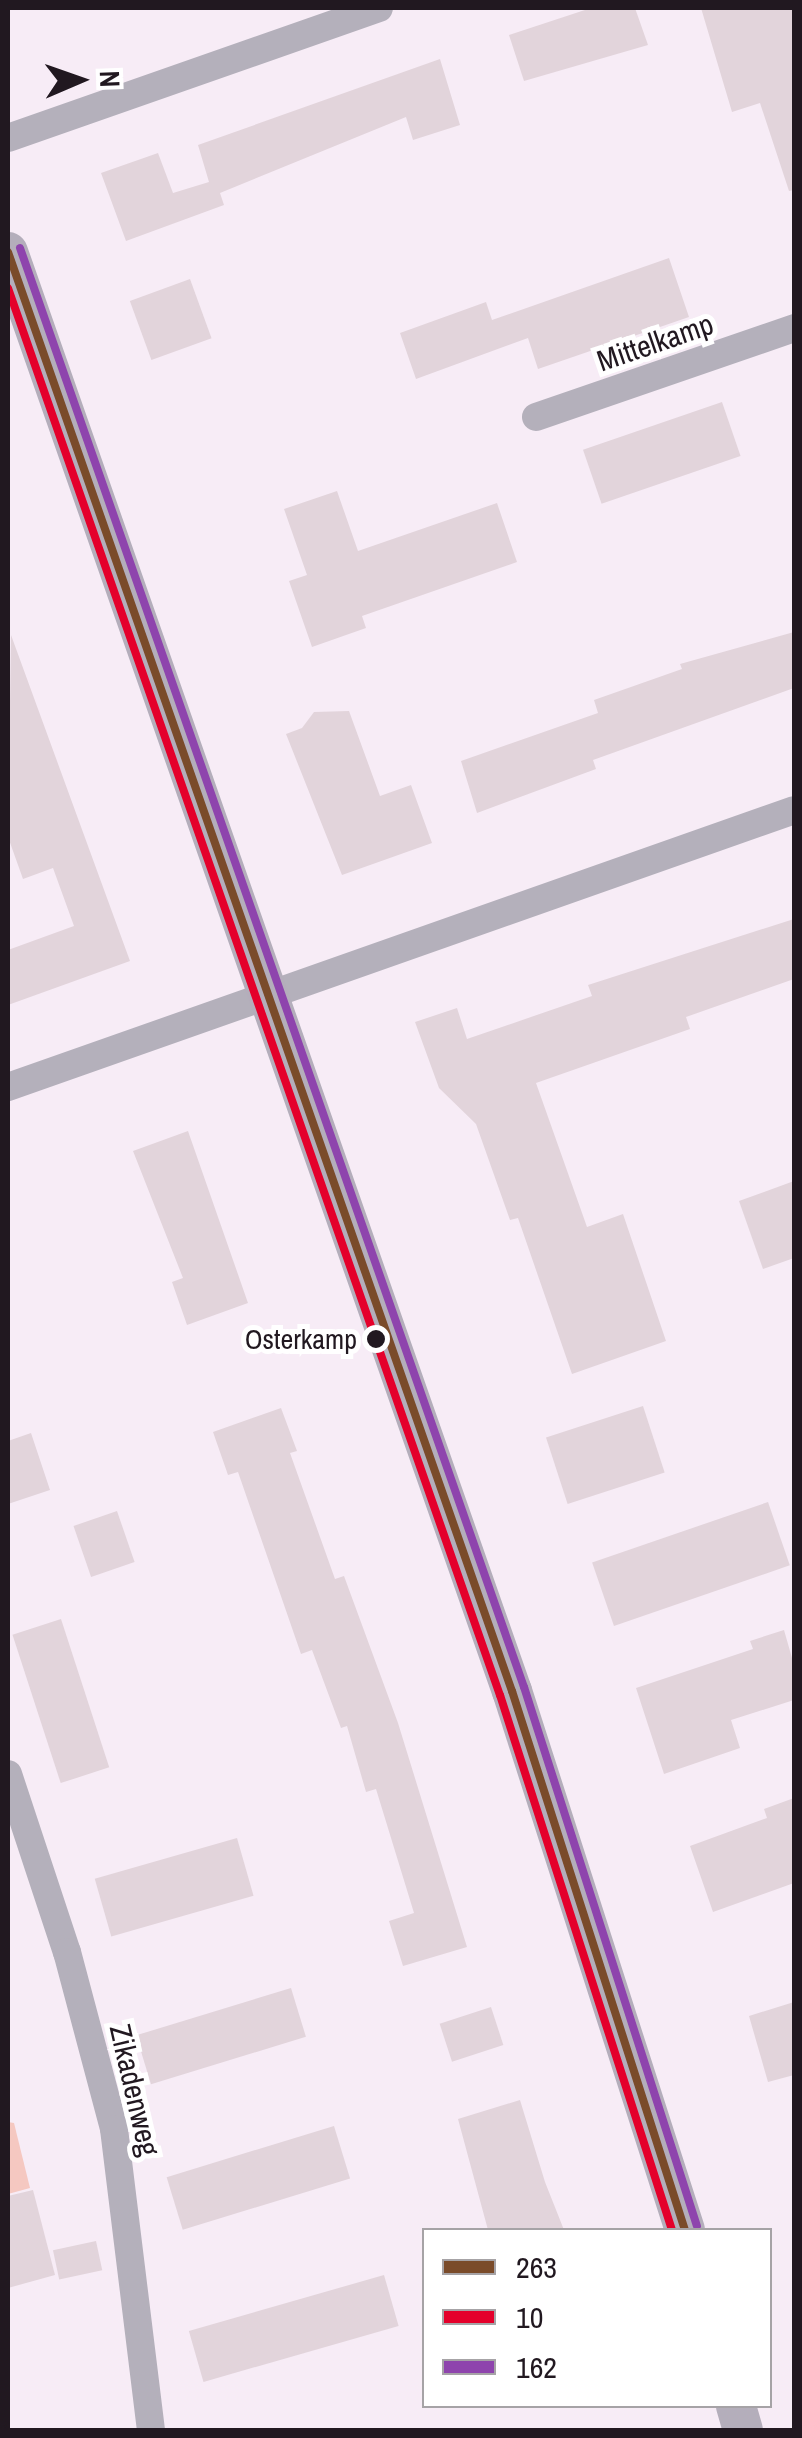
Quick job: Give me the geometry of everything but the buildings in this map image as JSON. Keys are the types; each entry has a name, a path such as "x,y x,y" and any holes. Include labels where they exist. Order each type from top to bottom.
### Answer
{"main road":[{"path":"8,252 512,1691 684,2228"}],"street":[{"path":"8,138 379,8"},
{"name":"Mittelkamp","path":"536,417 794,328"},
{"path":"8,1087 794,810"},
{"name":"Zikadenweg","path":"8,1774 67,1952 114,2129 151,2430"}],"shaded area":[{"path":"8,2122 14,2123 30,2188 8,2194"}],"transit line":[{"name":"162","path":"20,248 524,1687 697,2226"},
{"name":"263","path":"8,252 512,1691 684,2228"},
{"name":"10","path":"8,288 500,1695 671,2228"}],"place":[{"name":"Osterkamp","path":"376,1339"}]}
